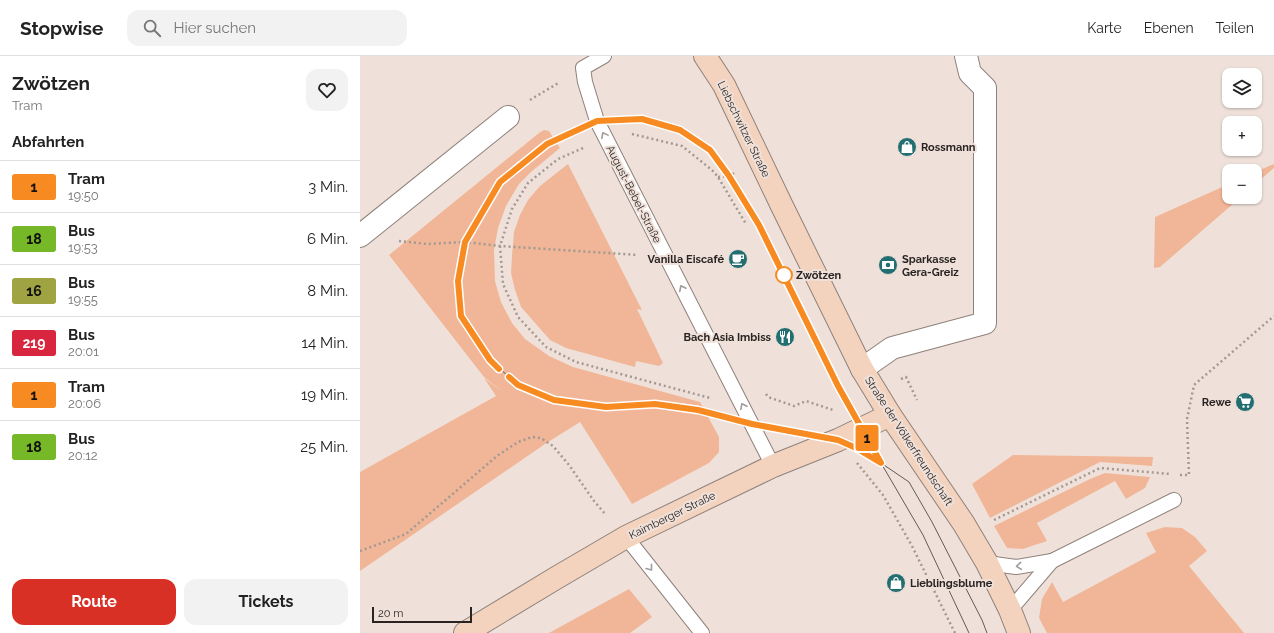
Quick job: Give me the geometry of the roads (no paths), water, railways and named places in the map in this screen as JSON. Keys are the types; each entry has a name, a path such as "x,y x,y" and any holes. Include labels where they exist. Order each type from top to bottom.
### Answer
{"main road":[{"name":"Liebschwitzer Straße","path":"705,56 724,85 780,204"},
{"name":"Straße der Völkerfreundschaft","path":"780,204 862,369 890,415 964,524 987,563 1010,610 1019,633"},
{"name":"Kaimberger Straße","path":"465,633 626,537 773,466 838,440 890,415"}],"street":[{"path":"862,369 892,348 985,323 985,88 970,73 966,56"},
{"path":"360,236 508,118"}],"lane":[{"name":"August-Bebel-Straße","path":"604,56 583,68 585,82 597,121 744,406 773,466"},
{"path":"987,563 1016,567 1052,561 1174,500"},
{"path":"626,537 702,633"},
{"path":"1010,610 1052,561"}],"tram line":[{"path":"969,633 923,535 881,463 861,428 838,386 759,225 729,176 710,151 680,131 642,119 597,121 547,144 500,182 465,242 458,281 461,317 490,360 518,385 554,400 606,407 655,405 698,410 752,424 838,440 856,448 881,463 909,482 932,522 982,620 987,633"},
{"name":"1","path":"499,369 490,360 461,316 458,281 465,242 500,182 547,144 597,121 642,119 680,130 710,150 729,176 759,225 838,386 881,463 856,448 838,440 752,424 698,410 655,404 606,407 554,400 518,385 509,377"}],"place":[{"name":"Rossmann","path":"907,147"},
{"name":"Vanilla Eiscafé","path":"738,259"},
{"name":"Sparkasse Gera-Greiz","path":"888,265"},
{"name":"Zwötzen","path":"784,275"},
{"name":"Bach Asia Imbiss","path":"785,337"},
{"name":"Rewe","path":"1245,402"},
{"name":"Lieblingsblume","path":"896,583"}]}
